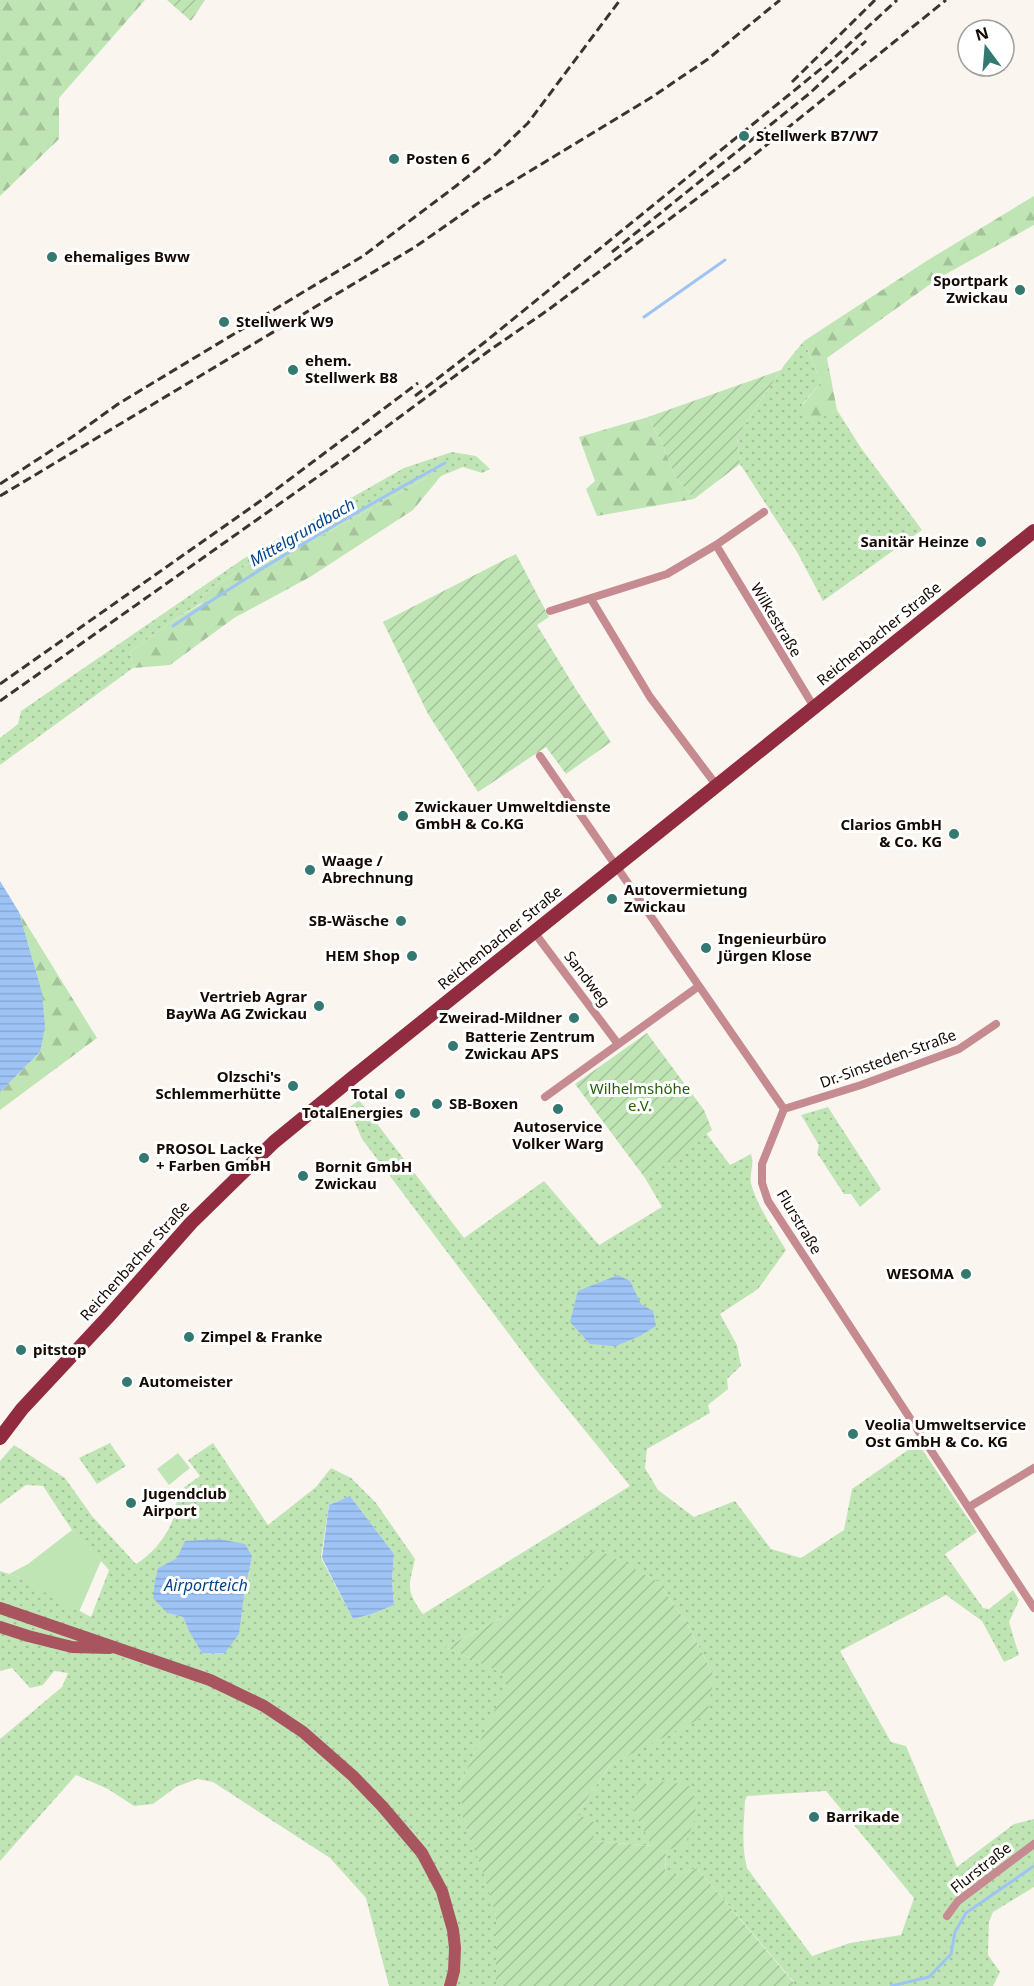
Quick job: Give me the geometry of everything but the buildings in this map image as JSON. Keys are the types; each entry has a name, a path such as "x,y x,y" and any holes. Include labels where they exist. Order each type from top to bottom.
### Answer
{"main road":[{"name":"Reichenbacher Straße","path":"0,1438 22,1409 107,1318 169,1246 241,1173 316,1107 1034,531"},
{"name":"Reichenbacher Straße","path":"0,1426 22,1409"},
{"path":"0,1608 210,1680 264,1706 303,1732 353,1776 408,1834 422,1853 442,1891 451,1919 455,1948 454,1971 450,1986"},
{"path":"0,1627 72,1647 114,1648"}],"street":[{"path":"550,611 667,574 716,545 764,512"},
{"name":"Wilkestraße","path":"716,545 814,707"},
{"path":"591,599 650,697 717,786"},
{"path":"540,756 784,1109"},
{"name":"Sandweg","path":"534,932 618,1044"},
{"path":"545,1097 699,986"},
{"name":"Dr.-Sinsteden-Straße","path":"784,1109 861,1085 958,1049 996,1024"},
{"name":"Flurstraße","path":"784,1109 762,1164 762,1183 768,1201 1034,1608"},
{"path":"969,1508 1034,1468"},
{"name":"Flurstraße","path":"947,1916 958,1900 1034,1844"}],"green space":[{"path":"0,0 145,0 59,98 59,139 0,196"},
{"path":"167,0 205,0 191,21"},
{"path":"1034,196 1034,225 939,278 827,358 837,410 811,423 802,406 821,382 804,341 928,260"},
{"path":"804,341 821,382 802,405 811,422 837,410 861,448 922,530 823,601 797,552 740,464 737,436 785,364"},
{"path":"781,370 737,436 740,464 694,499 675,476 662,443 648,417"},
{"path":"648,417 662,443 675,476 694,499 597,516 586,489 595,481 579,437"},
{"path":"452,452 476,456 490,469 482,473 463,467 441,476 430,476 325,534 254,560 204,594 201,603 130,652 133,668 0,765 0,738 18,724 21,711 243,559 404,468"},
{"path":"430,476 441,476 413,510 310,577 234,618 170,665 133,668 130,652 168,624 201,604 204,594 254,560 325,534"},
{"path":"516,554 549,617 537,625 611,742 566,774 546,747 478,792 428,714 383,622"},
{"path":"19,912 97,1038 0,1110 0,1092 40,1052 33,961"},
{"name":"Wilhelmshöhe e.V.","path":"647,1033 704,1110 712,1130 645,1178 575,1084"},
{"path":"359,1100 464,1238 544,1181 599,1245 662,1207 645,1178 706,1133 730,1165 751,1154 751,1183 755,1195 786,1250 758,1289 720,1314 737,1345 741,1366 727,1379 728,1389 708,1405 710,1413 647,1449 645,1468 658,1490 694,1517 735,1501 771,1549 801,1558 844,1530 852,1489 918,1443 977,1532 945,1554 983,1608 989,1609 1013,1590 1019,1600 1009,1622 1019,1655 1004,1662 982,1621 946,1595 840,1651 891,1742 906,1746 957,1867 1014,1824 1034,1819 1034,1887 993,1912 989,1922 988,1955 1000,1972 993,1986 790,1986 794,1982 697,1868 665,1879 666,1849 631,1806 653,1846 591,1841 577,1814 610,1765 653,1741 714,1676 685,1620 657,1581 597,1550 499,1619 446,1647 511,1677 460,1784 496,1916 496,1986 389,1986 366,1898 330,1858 213,1782 197,1779 176,1787 153,1804 134,1806 108,1789 76,1775 0,1861 0,1739 62,1687 68,1673 54,1671 43,1685 30,1688 12,1668 0,1671 0,1571 18,1577 91,1617 109,1570 72,1530 43,1486 26,1485 0,1504 0,1461 14,1445 65,1478 92,1516 136,1564 153,1551 166,1533 175,1514 176,1493 200,1476 188,1460 213,1443 268,1525 316,1487 331,1468 351,1478 376,1503 415,1559 410,1588 413,1599 423,1614 630,1486 539,1374 362,1139 349,1108","holes":["350,1496 394,1554 392,1581 394,1605 353,1619 321,1558 329,1505","252,1556 244,1595 189,1631 183,1617 167,1613 158,1568 177,1558","826,1791 914,1898 901,1935 850,1943 812,1956 747,1868 743,1834 747,1796"]},
{"path":"828,1107 881,1189 860,1207 851,1194 844,1194 817,1153 819,1145 801,1115"},
{"path":"110,1443 126,1466 97,1484 79,1458"},
{"path":"178,1453 190,1468 169,1485 157,1469"},
{"path":"72,1530 101,1561 79,1612 9,1574 28,1564"},
{"path":"597,1549 657,1581 685,1620 714,1676 707,1715 610,1765 577,1814 598,1824 592,1841 652,1846 631,1806 641,1785 668,1781 693,1787 696,1815 684,1848 666,1849 665,1878 697,1868 794,1983 790,1986 496,1986 496,1916 484,1875 463,1819 460,1784 510,1677 446,1647 499,1619"}],"water":[{"path":"0,881 19,912 42,993 45,1027 40,1052 0,1092"},
{"path":"618,1275 630,1281 641,1304 653,1311 656,1326 616,1346 590,1344 570,1322 578,1291"},
{"path":"350,1496 394,1554 392,1581 394,1605 353,1619 322,1558 329,1505"},
{"name":"Airportteich","path":"219,1539 245,1544 252,1556 239,1634 225,1653 202,1653 183,1617 167,1613 153,1598 155,1581 158,1568 177,1558 185,1541"}],"waterway":[{"name":"Mittelgrundbach","path":"644,317 725,260"},
{"name":"Mittelgrundbach","path":"173,626 307,541 445,463"},
{"path":"891,1986 929,1977 951,1954 955,1932 966,1913 1034,1866"}],"railway":[{"path":"0,484 118,404 363,256 456,186 496,154 528,123 620,0"},
{"path":"0,496 415,247 484,199 652,97 708,59 780,0"},
{"path":"792,82 875,0"},
{"path":"415,396 485,342 833,59 897,0"},
{"path":"0,701 343,459 548,310 743,164 946,0"},
{"path":"612,252 810,93 866,41"},
{"path":"0,684 266,497 418,383"}],"place":[{"name":"Stellwerk B7/W7","path":"744,136"},
{"name":"Posten 6","path":"394,159"},
{"name":"ehemaliges Bww","path":"52,257"},
{"name":"Sportpark Zwickau","path":"1020,290"},
{"name":"Stellwerk W9","path":"224,322"},
{"name":"ehem. Stellwerk B8","path":"293,370"},
{"name":"Sanitär Heinze","path":"981,542"},
{"name":"Zwickauer Umweltdienste GmbH & Co.KG","path":"403,816"},
{"name":"Clarios GmbH & Co. KG","path":"954,834"},
{"name":"Waage / Abrechnung","path":"310,870"},
{"name":"Autovermietung Zwickau","path":"612,899"},
{"name":"SB-Wäsche","path":"401,921"},
{"name":"Ingenieurbüro Jürgen Klose","path":"706,948"},
{"name":"HEM Shop","path":"412,956"},
{"name":"Vertrieb Agrar BayWa AG Zwickau","path":"319,1006"},
{"name":"Zweirad-Mildner","path":"574,1018"},
{"name":"Batterie Zentrum Zwickau APS","path":"453,1046"},
{"name":"Olzschi's Schlemmerhütte","path":"293,1086"},
{"name":"Total","path":"400,1094"},
{"name":"SB-Boxen","path":"437,1104"},
{"name":"Autoservice Volker Warg","path":"558,1109"},
{"name":"TotalEnergies","path":"415,1113"},
{"name":"PROSOL Lacke + Farben GmbH","path":"144,1158"},
{"name":"Bornit GmbH Zwickau","path":"303,1176"},
{"name":"WESOMA","path":"966,1274"},
{"name":"Zimpel & Franke","path":"189,1337"},
{"name":"pitstop","path":"21,1350"},
{"name":"Automeister","path":"127,1382"},
{"name":"Veolia Umweltservice Ost GmbH & Co. KG","path":"853,1434"},
{"name":"Jugendclub Airport","path":"131,1503"},
{"name":"Barrikade","path":"814,1817"}]}
